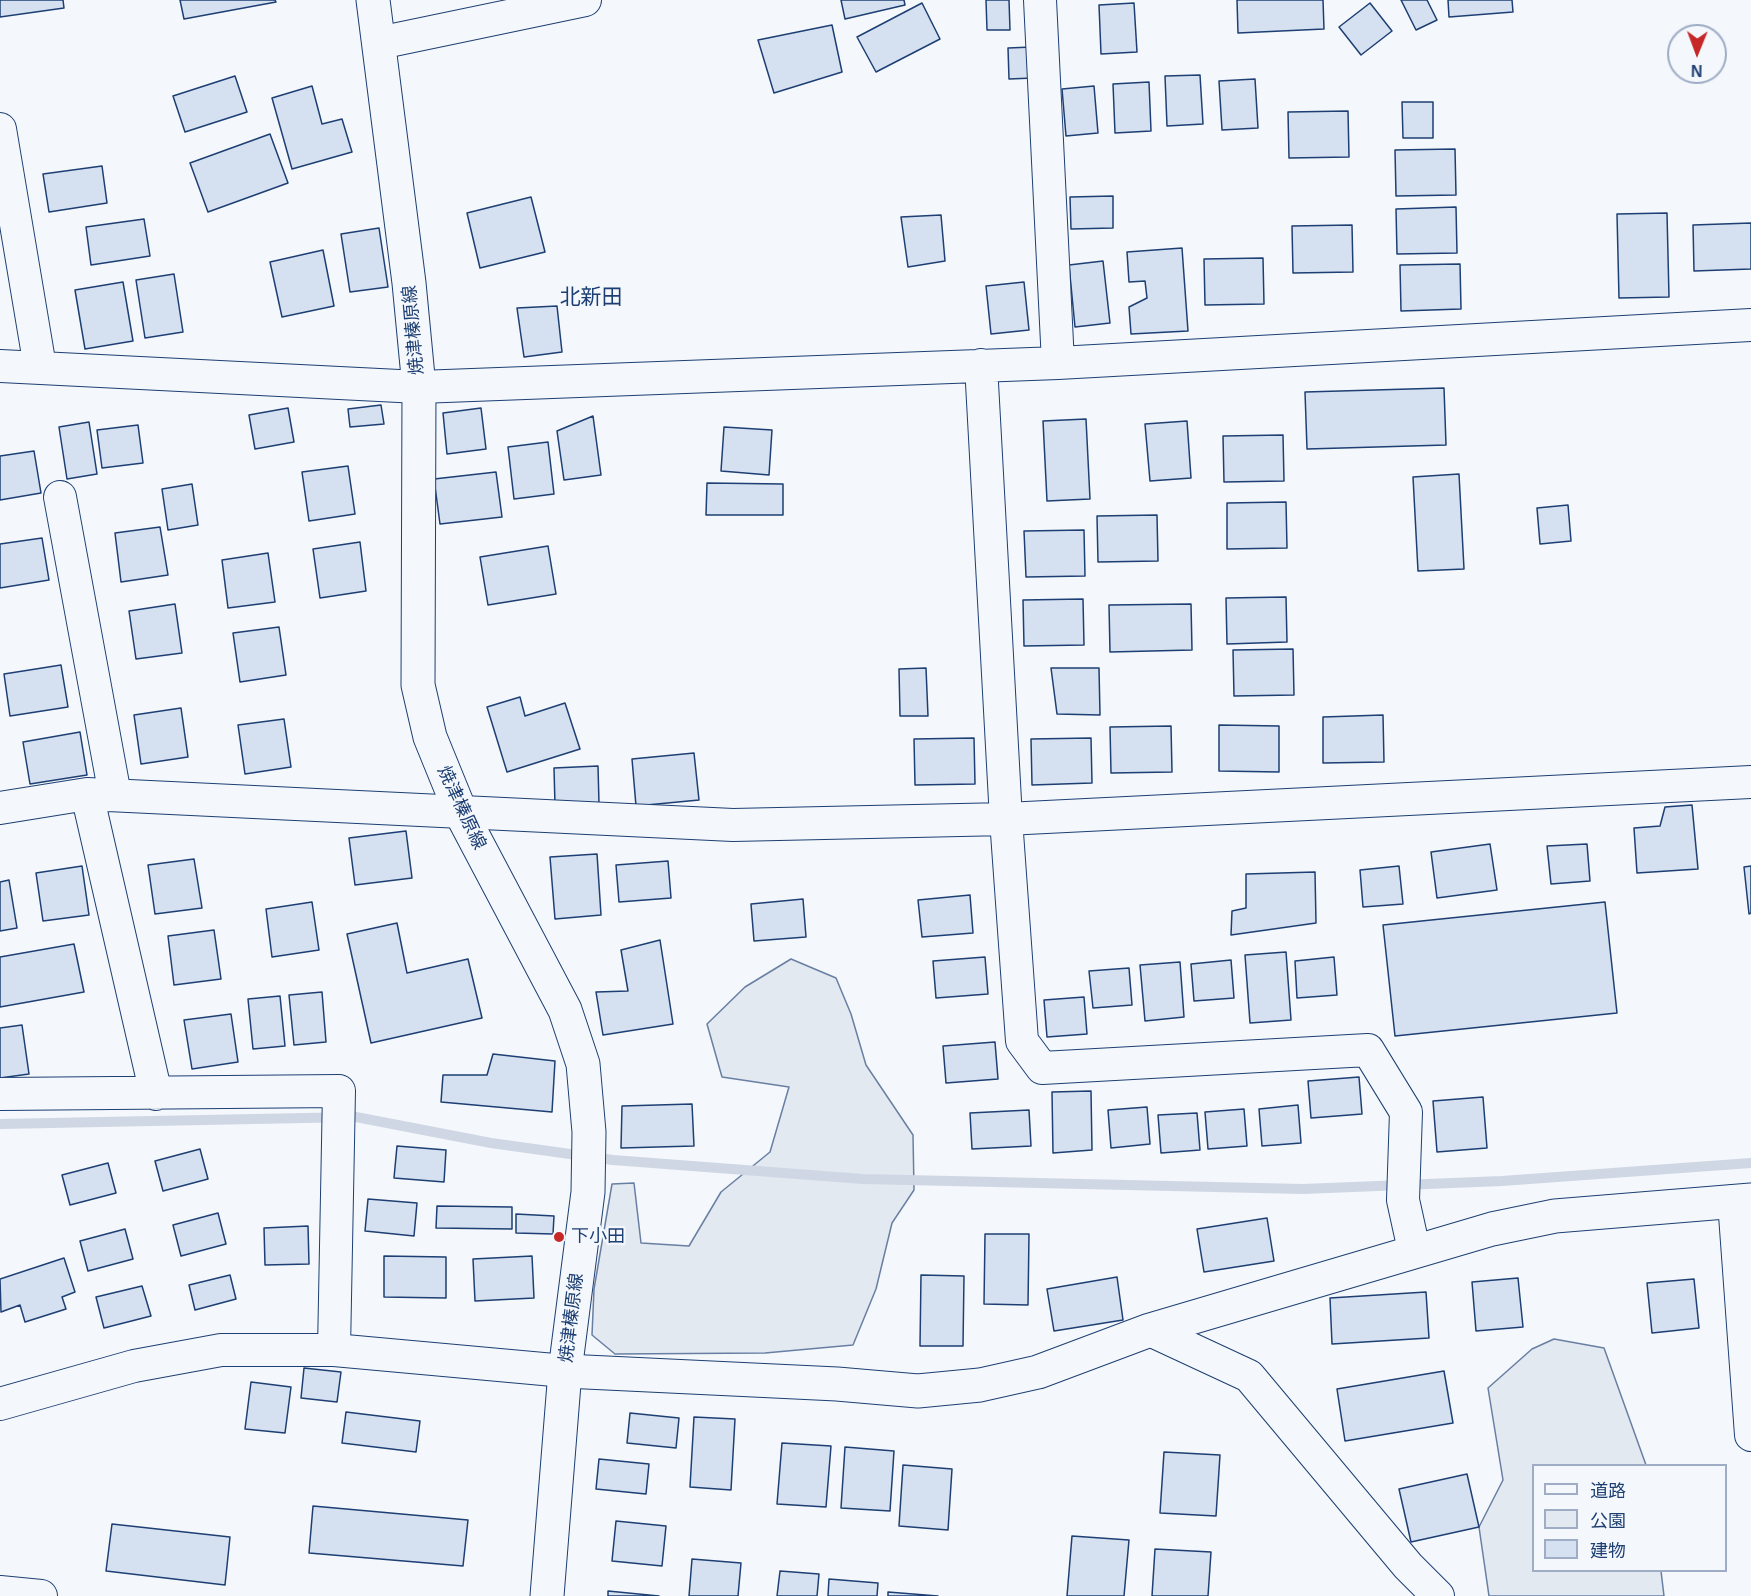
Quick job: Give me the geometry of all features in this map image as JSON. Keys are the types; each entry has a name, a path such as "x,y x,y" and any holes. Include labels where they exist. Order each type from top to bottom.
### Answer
{"main road":[{"name":"焼津榛原線","path":"373,0 410,283 419,387 418,685 430,737 461,813 565,1010 583,1064 589,1132 588,1192 565,1371 547,1596"},
{"path":"565,1371 837,1384 918,1391 980,1385 1038,1372 1150,1330 1492,1228 1555,1216 1743,1200"}],"street":[{"path":"379,43 585,0"},
{"path":"1040,0 1058,363"},
{"path":"0,129 40,367"},
{"path":"0,366 419,387 1058,363 1751,325"},
{"path":"981,365 1006,819 1022,1041 1042,1068 1368,1050 1406,1112 1403,1200 1414,1250"},
{"path":"60,497 101,794 156,1095"},
{"path":"0,808 101,794 733,825 1006,819 1751,782"},
{"path":"0,1094 156,1095 339,1091 334,1350"},
{"path":"1743,1200 1751,1435"},
{"path":"1150,1330 1249,1376 1408,1566 1438,1596"},
{"path":"0,1404 134,1366 221,1350 334,1350 565,1371"},
{"path":"0,1592 41,1596"}],"green space":[{"path":"791,959 836,978 851,1014 866,1065 913,1135 914,1190 892,1223 876,1289 853,1345 765,1353 615,1354 592,1335 594,1289 612,1184 634,1183 641,1243 689,1246 721,1192 770,1152 789,1087 722,1077 707,1024 745,987"},
{"path":"1554,1339 1604,1348 1646,1464 1532,1464 1532,1572 1661,1572 1664,1596 1489,1596 1479,1527 1503,1480 1488,1388 1532,1349"}],"building":[{"path":"0,0 63,0 64,8 0,17"},
{"path":"180,0 275,0 276,2 184,19"},
{"path":"841,0 904,0 905,5 845,19"},
{"path":"986,0 1009,0 1010,30 987,30"},
{"path":"1237,0 1323,0 1324,29 1238,33"},
{"path":"1401,0 1427,0 1437,20 1416,30"},
{"path":"1448,0 1512,0 1513,12 1449,17"},
{"path":"922,3 940,39 876,72 857,37"},
{"path":"1134,3 1137,52 1101,54 1099,5"},
{"path":"1370,3 1392,31 1361,55 1339,27"},
{"path":"832,25 842,72 774,93 758,40"},
{"path":"1032,47 1033,78 1009,79 1008,48"},
{"path":"1200,75 1203,124 1167,126 1165,76"},
{"path":"235,76 247,112 185,132 173,96"},
{"path":"1255,79 1258,128 1222,130 1219,81"},
{"path":"1149,82 1151,131 1115,133 1113,84"},
{"path":"312,86 322,124 342,119 352,152 292,169 272,98"},
{"path":"1094,86 1098,133 1066,136 1062,89"},
{"path":"1402,102 1433,102 1433,138 1403,138"},
{"path":"1348,111 1349,157 1289,158 1288,112"},
{"path":"270,134 288,183 208,212 190,163"},
{"path":"1455,149 1456,195 1396,196 1395,150"},
{"path":"102,166 107,203 49,212 43,174"},
{"path":"1113,196 1113,228 1071,229 1070,197"},
{"path":"531,197 545,252 480,268 467,213"},
{"path":"1456,207 1457,253 1397,254 1396,209"},
{"path":"1667,213 1669,297 1619,298 1617,214"},
{"path":"941,215 945,261 908,267 901,217"},
{"path":"144,219 150,256 91,265 86,227"},
{"path":"1751,223 1751,269 1694,271 1693,225"},
{"path":"1352,225 1353,272 1293,273 1292,226"},
{"path":"379,228 388,287 350,292 341,234"},
{"path":"1182,248 1188,331 1131,334 1129,307 1147,298 1145,281 1129,282 1127,252"},
{"path":"323,250 334,306 282,317 270,262"},
{"path":"1263,258 1264,304 1205,305 1204,259"},
{"path":"1103,261 1110,323 1075,327 1069,265"},
{"path":"1460,264 1461,309 1401,311 1400,265"},
{"path":"174,274 183,332 145,338 136,280"},
{"path":"123,282 133,341 85,349 75,290"},
{"path":"1024,282 1029,330 991,334 986,286"},
{"path":"557,306 562,352 524,357 517,308"},
{"path":"1444,388 1446,445 1307,449 1305,392"},
{"path":"381,405 384,424 350,427 348,409"},
{"path":"288,408 294,442 255,449 249,415"},
{"path":"481,408 486,449 447,454 443,413"},
{"path":"593,416 601,475 564,480 557,431"},
{"path":"1086,419 1090,499 1047,501 1043,421"},
{"path":"1187,421 1191,478 1150,481 1145,424"},
{"path":"89,422 97,474 67,479 59,427"},
{"path":"138,425 143,463 102,468 97,430"},
{"path":"724,427 772,430 769,475 721,471"},
{"path":"1283,435 1284,481 1224,482 1223,436"},
{"path":"548,442 554,494 514,499 508,447"},
{"path":"34,451 41,493 0,500 0,456"},
{"path":"348,466 355,514 309,521 302,472"},
{"path":"496,472 502,517 440,524 434,479"},
{"path":"1459,474 1464,569 1418,571 1413,477"},
{"path":"707,483 783,484 783,515 706,515"},
{"path":"192,484 198,525 168,530 162,489"},
{"path":"1286,502 1287,548 1227,549 1227,503"},
{"path":"1568,505 1571,541 1540,544 1537,508"},
{"path":"1157,515 1158,561 1098,562 1097,516"},
{"path":"160,527 168,575 121,582 115,533"},
{"path":"1084,530 1085,576 1026,577 1024,531"},
{"path":"42,538 49,580 0,588 0,544"},
{"path":"360,542 366,591 320,598 313,549"},
{"path":"548,546 556,594 488,605 480,557"},
{"path":"268,553 275,602 228,608 222,560"},
{"path":"1286,597 1287,642 1227,644 1226,598"},
{"path":"1083,599 1084,645 1024,646 1023,600"},
{"path":"175,604 182,653 136,659 129,611"},
{"path":"1191,604 1192,650 1110,652 1109,605"},
{"path":"279,627 286,675 240,682 233,633"},
{"path":"1293,649 1294,695 1234,696 1233,650"},
{"path":"61,665 68,707 10,716 4,674"},
{"path":"926,668 928,716 900,716 899,669"},
{"path":"1051,668 1099,668 1100,715 1057,714"},
{"path":"520,697 525,716 565,703 580,749 507,772 487,707"},
{"path":"181,708 188,757 141,764 134,715"},
{"path":"1383,715 1384,762 1323,763 1323,717"},
{"path":"284,719 291,767 245,774 238,725"},
{"path":"1219,725 1279,726 1279,772 1219,771"},
{"path":"1171,726 1172,772 1111,773 1110,727"},
{"path":"80,732 87,775 30,784 23,742"},
{"path":"974,738 975,784 915,785 914,739"},
{"path":"1091,738 1092,783 1032,785 1031,739"},
{"path":"694,753 699,800 636,806 632,759"},
{"path":"598,766 599,804 555,805 554,768"},
{"path":"1692,805 1698,869 1637,873 1634,828 1660,826 1665,807"},
{"path":"406,831 412,878 355,885 349,838"},
{"path":"1490,844 1497,890 1437,898 1431,852"},
{"path":"1587,844 1590,881 1551,884 1547,846"},
{"path":"597,854 601,915 555,919 550,857"},
{"path":"194,859 202,908 155,914 148,865"},
{"path":"668,861 671,898 619,902 616,865"},
{"path":"82,866 89,915 43,921 36,873"},
{"path":"1399,866 1403,904 1363,907 1360,870"},
{"path":"1751,866 1751,913 1749,914 1744,867"},
{"path":"1315,872 1316,923 1231,935 1232,911 1246,908 1246,874"},
{"path":"9,880 17,928 0,931 0,882"},
{"path":"970,895 973,933 922,937 918,900"},
{"path":"803,899 806,937 754,941 751,904"},
{"path":"312,902 319,950 272,957 266,909"},
{"path":"1605,902 1617,1013 1395,1036 1383,925"},
{"path":"397,923 407,973 468,959 482,1018 371,1043 347,934"},
{"path":"214,930 221,979 174,985 168,936"},
{"path":"660,940 673,1024 603,1035 596,992 628,991 621,950"},
{"path":"74,944 84,992 0,1007 0,957"},
{"path":"1286,952 1291,1020 1250,1023 1245,955"},
{"path":"985,957 988,994 936,998 933,961"},
{"path":"1334,957 1337,995 1297,998 1295,961"},
{"path":"1231,960 1234,998 1194,1001 1191,964"},
{"path":"1180,962 1184,1017 1145,1021 1140,965"},
{"path":"1129,968 1132,1005 1093,1008 1089,971"},
{"path":"322,992 326,1042 294,1045 289,995"},
{"path":"280,996 285,1046 253,1049 248,999"},
{"path":"1084,997 1087,1034 1047,1037 1044,1000"},
{"path":"231,1014 238,1062 192,1069 184,1020"},
{"path":"22,1025 29,1074 0,1078 0,1028"},
{"path":"995,1042 998,1079 946,1083 943,1046"},
{"path":"493,1054 555,1061 552,1112 441,1102 443,1075 487,1075"},
{"path":"1359,1077 1362,1114 1311,1118 1308,1081"},
{"path":"1091,1091 1092,1150 1053,1153 1052,1092"},
{"path":"1483,1097 1487,1148 1437,1152 1433,1101"},
{"path":"692,1104 694,1146 621,1148 622,1106"},
{"path":"1298,1105 1301,1143 1262,1146 1259,1109"},
{"path":"1147,1107 1150,1144 1111,1148 1108,1110"},
{"path":"1244,1109 1247,1146 1208,1149 1205,1112"},
{"path":"1029,1110 1031,1146 972,1149 970,1113"},
{"path":"1197,1113 1200,1150 1161,1153 1158,1115"},
{"path":"397,1146 446,1150 444,1182 394,1178"},
{"path":"200,1149 208,1179 163,1191 155,1161"},
{"path":"108,1163 116,1193 70,1205 62,1175"},
{"path":"368,1199 417,1203 414,1236 365,1231"},
{"path":"437,1206 512,1207 512,1229 436,1228"},
{"path":"218,1213 226,1244 181,1256 173,1225"},
{"path":"516,1214 554,1216 553,1234 516,1233"},
{"path":"1267,1218 1274,1261 1204,1272 1197,1229"},
{"path":"308,1226 309,1264 265,1265 264,1228"},
{"path":"125,1229 133,1259 88,1271 80,1241"},
{"path":"985,1234 1029,1234 1028,1305 984,1304"},
{"path":"384,1256 446,1257 446,1298 384,1297"},
{"path":"532,1256 534,1298 475,1301 473,1259"},
{"path":"64,1258 75,1292 62,1297 66,1309 25,1322 20,1305 1,1312 0,1279"},
{"path":"230,1275 236,1299 195,1310 189,1285"},
{"path":"921,1275 964,1276 963,1346 920,1346"},
{"path":"1117,1277 1123,1320 1054,1331 1047,1289"},
{"path":"1518,1278 1523,1327 1476,1331 1472,1282"},
{"path":"1694,1279 1699,1328 1652,1333 1647,1283"},
{"path":"142,1286 151,1316 104,1328 96,1297"},
{"path":"1426,1292 1429,1338 1332,1344 1330,1298"},
{"path":"304,1368 341,1372 337,1402 301,1398"},
{"path":"1444,1371 1453,1423 1345,1441 1337,1389"},
{"path":"251,1382 291,1387 285,1433 245,1429"},
{"path":"346,1412 420,1421 416,1452 342,1443"},
{"path":"630,1413 679,1418 676,1448 627,1443"},
{"path":"694,1417 735,1419 731,1490 690,1487"},
{"path":"782,1443 831,1446 826,1507 777,1504"},
{"path":"845,1447 894,1451 890,1511 841,1508"},
{"path":"1164,1452 1220,1455 1216,1516 1160,1513"},
{"path":"599,1459 649,1464 646,1494 596,1489"},
{"path":"903,1465 952,1469 948,1530 899,1526"},
{"path":"1467,1474 1479,1527 1411,1542 1399,1489"},
{"path":"313,1506 468,1520 463,1566 309,1553"},
{"path":"616,1521 666,1526 662,1566 612,1561"},
{"path":"112,1524 230,1537 225,1585 106,1571"},
{"path":"1072,1536 1129,1540 1124,1596 1067,1596"},
{"path":"1155,1549 1211,1552 1208,1596 1152,1596"},
{"path":"692,1559 741,1563 738,1596 689,1596"},
{"path":"780,1571 819,1574 817,1596 777,1596"},
{"path":"829,1579 878,1583 877,1596 828,1596"},
{"path":"608,1591 659,1596 608,1596"},
{"path":"888,1592 938,1596 888,1596"}],"waterway":[{"path":"0,1124 356,1117 491,1143 613,1160 863,1179 1303,1189 1502,1181 1751,1163"}],"place":[{"name":"下小田","path":"559,1237"}],"district":[{"name":"北新田","path":"591,298"}]}
